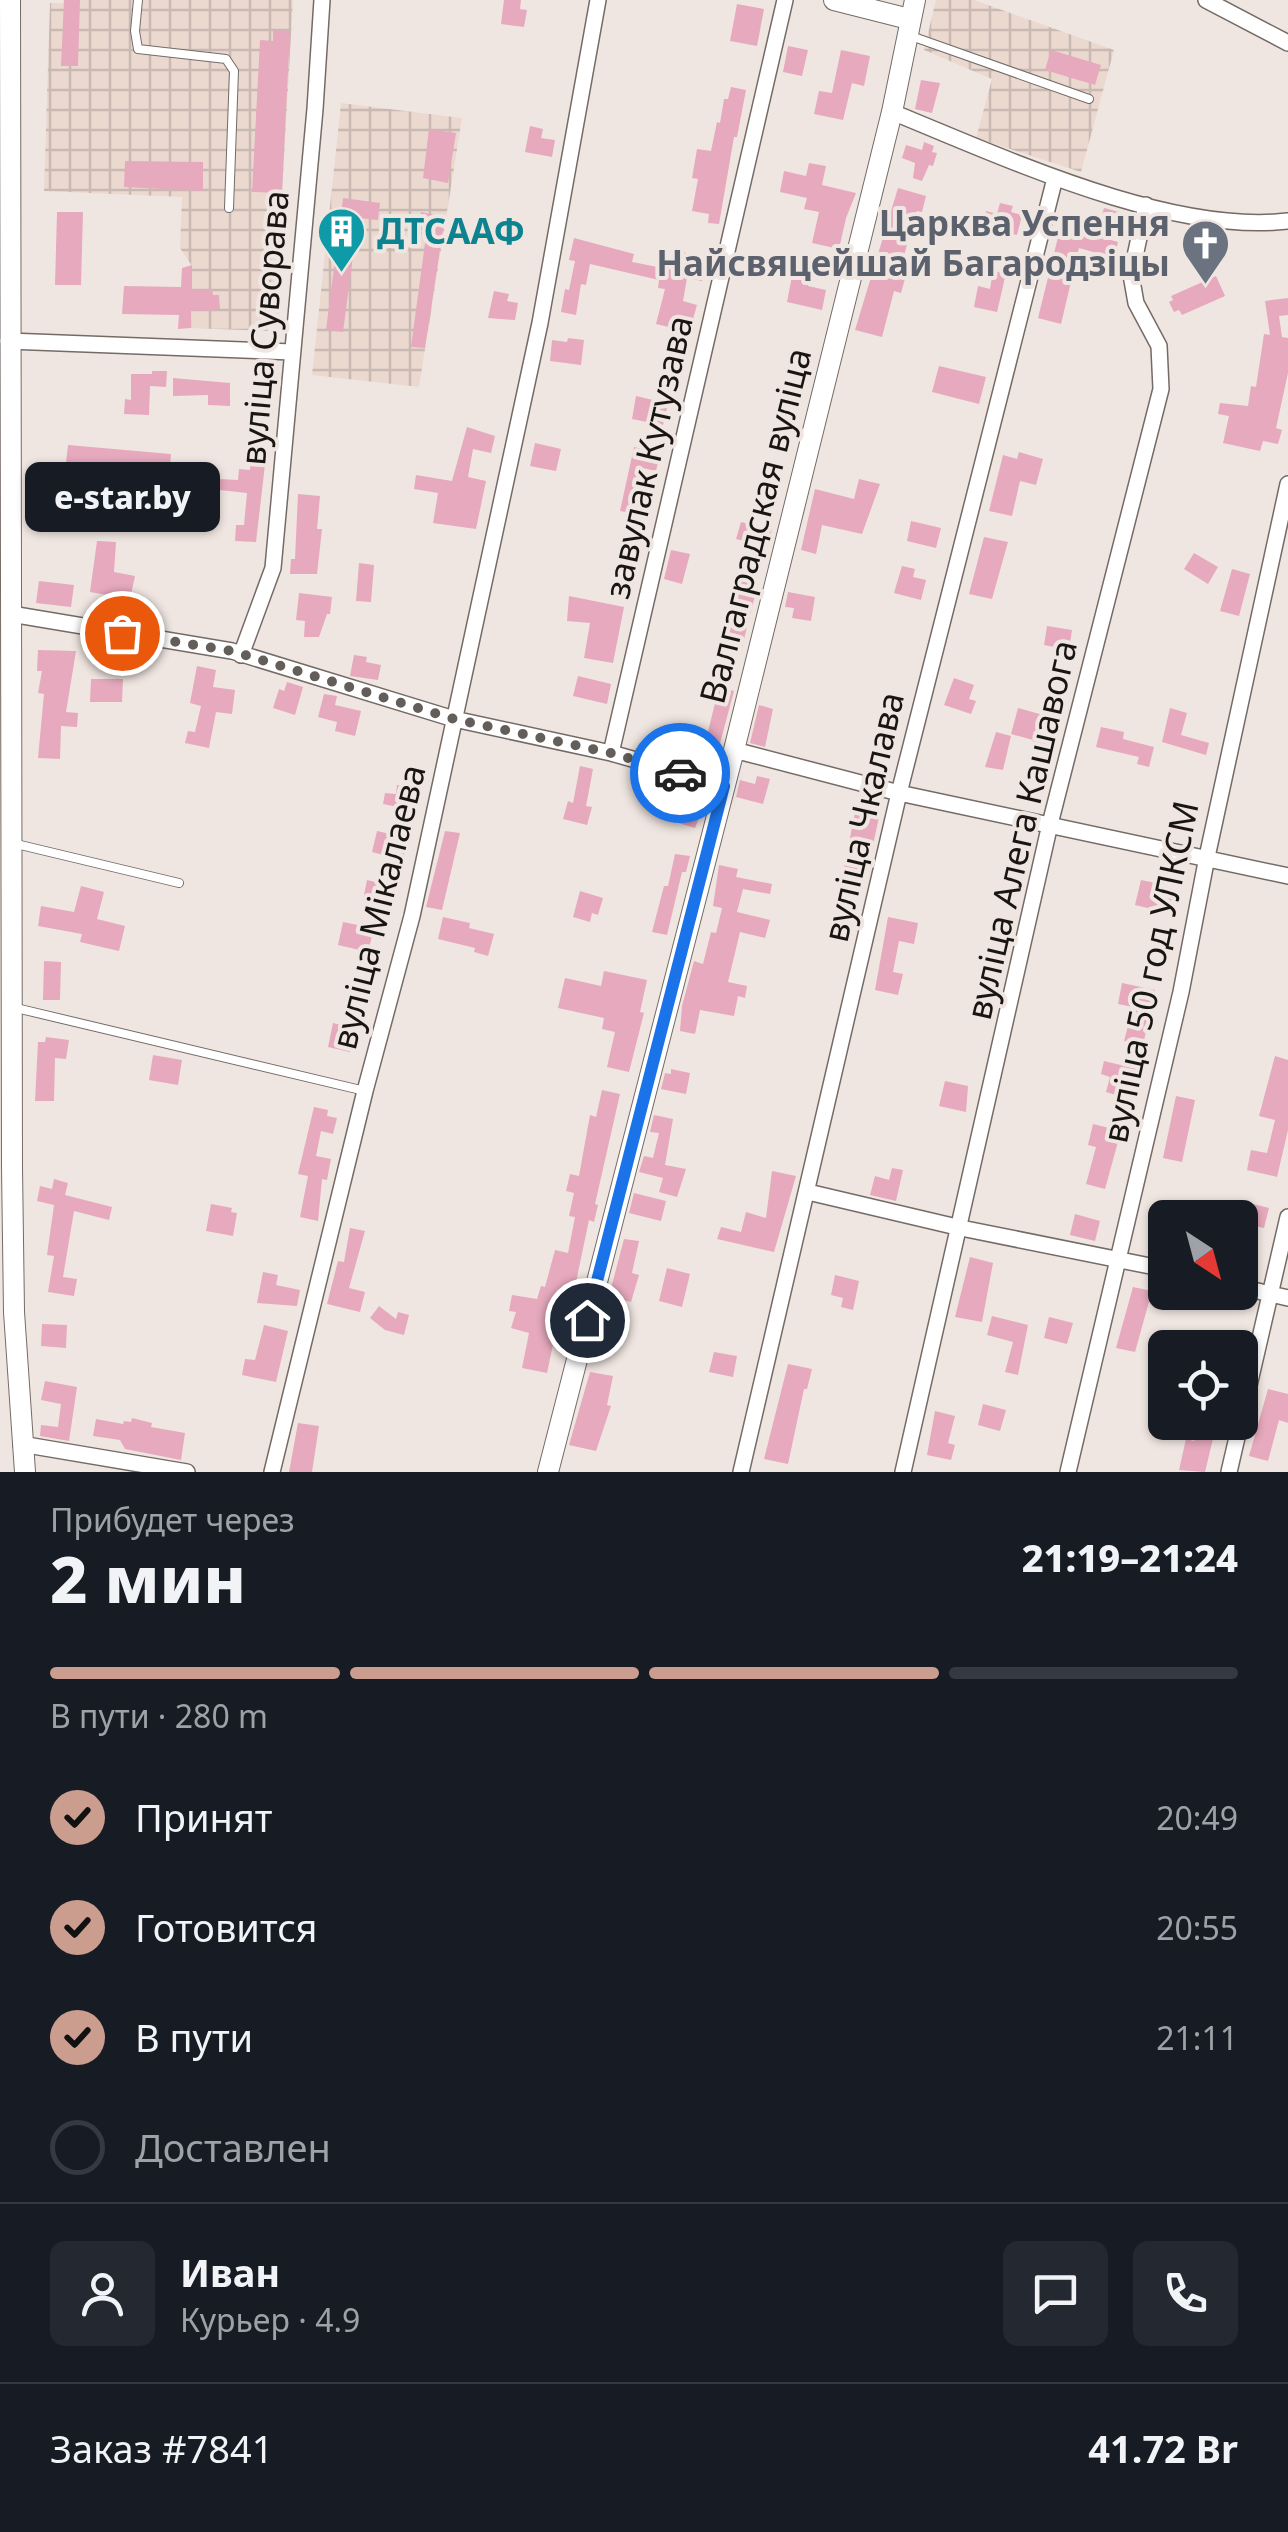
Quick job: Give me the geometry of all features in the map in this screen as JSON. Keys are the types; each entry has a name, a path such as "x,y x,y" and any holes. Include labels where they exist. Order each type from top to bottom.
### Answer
{"street":[{"path":"10,0 4,98 8,341 4,520 12,614 12,843 6,889 12,1007 14,1312 26,1472"},
{"name":"вуліца Суворава","path":"241,655 273,568 316,109 322,0"},
{"name":"вуліца Мікалаева","path":"272,1472 412,916 540,323 598,0"},
{"name":"завулак Кутузава","path":"611,753 786,0"},
{"path":"834,0 910,18"},
{"path":"1206,0 1288,44"},
{"name":"Валгаградская вуліца","path":"548,1472 734,750 892,112 910,18"},
{"path":"892,112 1056,178 1146,206 1252,225 1288,220"},
{"name":"вуліца Чкалава","path":"741,1472 898,793 1056,178"},
{"name":"вуліца Алега Кашавога","path":"903,1472 1050,824 1162,388 1159,346 1136,303 1131,275 1146,206"},
{"path":"8,341 292,352"},
{"name":"вуліца 50 год УЛКСМ","path":"1068,1472 1181,992 1288,484"},
{"path":"12,614 241,655 454,719 611,753 724,786"},
{"path":"734,750 898,793 1288,876"},
{"path":"808,1192 961,1228 1148,1265"},
{"path":"1229,1472 1288,1216"},
{"path":"1258,1292 1288,1298"},
{"path":"21,1444 187,1472"}],"lane":[{"path":"138,0 138,49 226,59 234,71 229,208"},
{"path":"910,18 1089,99"},
{"path":"12,843 178,883"},
{"path":"12,1007 365,1091"}],"shaded area":[{"path":"293,0 280,313 267,331 191,328 192,266 180,248 182,197 44,191 50,3"},
{"path":"936,0 974,0 1114,50 1081,172 976,138 992,79 924,50"},
{"path":"341,103 462,118 419,387 312,375"}],"building":[{"path":"64,0 80,0 78,66 61,66"},
{"path":"504,0 521,0 520,9 527,10 524,27 501,24"},
{"path":"737,4 764,9 757,46 730,41"},
{"path":"273,30 290,31 282,193 252,192 260,40 273,41"},
{"path":"788,46 808,50 802,76 783,72"},
{"path":"841,50 870,56 864,86 852,83 843,120 814,114 819,91 832,93"},
{"path":"1051,50 1101,65 1095,85 1045,70"},
{"path":"921,80 940,83 932,113 915,109"},
{"path":"731,87 746,90 719,224 708,223 709,214 692,211 698,179 692,178 697,149 711,151 724,99 728,99"},
{"path":"530,126 543,129 541,138 555,140 552,157 525,152"},
{"path":"429,129 456,133 448,183 423,178"},
{"path":"924,142 934,146 932,152 937,153 922,181 913,178 915,163 902,158 906,145 922,150"},
{"path":"125,161 203,162 203,191 124,187"},
{"path":"809,163 826,166 822,185 856,193 839,249 812,243 819,212 804,209 807,198 780,192 784,171 806,176"},
{"path":"898,188 926,196 922,212 917,211 902,262 909,264 901,293 894,291 882,337 855,330"},
{"name":"ДТСААФ","path":"343,198 380,203 378,220 358,218 343,332 326,330"},
{"path":"1000,203 1013,206 1011,212 1022,215 1017,235 982,227 986,211 997,214"},
{"path":"1104,208 1119,212 1111,240 1118,242 1114,258 1079,248 1061,324 1038,318 1064,213 1100,222"},
{"path":"57,212 83,212 81,285 55,285"},
{"path":"421,212 445,217 425,348 411,347 426,236 418,234"},
{"path":"574,238 634,254 632,262 673,270 677,251 691,254 690,260 705,263 702,281 687,278 683,301 697,305 691,326 671,320 669,327 656,324 665,289 658,288 659,280 590,264 586,285 581,284 576,315 561,312 575,261 569,260"},
{"path":"192,265 192,289 212,289 213,295 219,295 220,310 191,311 191,328 178,329 179,315 122,314 124,286 181,287 182,268"},
{"path":"993,271 1006,273 997,312 974,307 978,286 990,289"},
{"path":"792,276 809,280 808,286 826,290 822,310 787,302"},
{"name":"Царква Успення Найсвяцейшай Багародзіцы","path":"1216,276 1225,296 1182,315 1179,310 1174,312 1169,302 1173,300 1171,296"},
{"path":"494,291 509,294 507,301 518,303 515,320 488,318"},
{"path":"1288,298 1288,315 1279,316 1282,337 1288,338 1288,373 1276,428 1282,430 1278,444 1263,441 1260,451 1223,443 1229,416 1218,414 1220,403 1248,406 1251,386 1256,387 1264,334 1270,335 1265,301"},
{"path":"568,338 584,340 581,365 550,361 552,340 567,342"},
{"path":"939,366 986,377 979,404 932,392"},
{"path":"167,371 166,387 150,386 149,415 124,414 125,399 131,400 131,374"},
{"path":"173,378 230,383 230,406 208,405 208,395 173,396"},
{"path":"636,396 667,408 663,425 632,419"},
{"path":"467,427 495,436 491,453 473,449 468,477 486,481 476,529 433,523 438,493 414,489 416,475 452,481"},
{"path":"535,443 561,449 556,471 530,466"},
{"path":"68,445 171,454 167,504 133,502 135,481 90,478 89,500 62,498"},
{"path":"634,447 660,454 656,471 643,468 639,492 647,493 643,515 620,511"},
{"path":"1019,452 1043,459 1036,485 1020,481 1012,516 989,511 1003,455 1017,459"},
{"path":"251,455 266,456 256,542 235,541 236,525 244,525 247,493 220,490 219,508 200,506 202,487 197,487 198,478 238,480 239,469 250,470"},
{"path":"859,479 880,484 862,534 822,525 816,554 801,550 815,489 854,499"},
{"path":"298,494 320,496 317,529 322,529 317,574 290,574 291,559 295,559"},
{"path":"911,521 941,528 936,548 907,541"},
{"path":"741,522 772,529 767,547 736,539"},
{"path":"984,537 1008,542 992,599 969,594"},
{"path":"97,541 116,542 114,572 135,576 130,599 90,592"},
{"path":"671,550 690,554 682,584 664,579"},
{"path":"1194,553 1218,567 1208,584 1184,569"},
{"path":"359,563 374,565 371,602 356,601"},
{"path":"902,566 915,569 913,577 926,580 921,600 894,593"},
{"path":"1232,569 1250,574 1239,616 1220,611"},
{"path":"735,578 758,584 742,647 727,643 737,603 729,601"},
{"path":"39,581 74,585 71,607 36,603"},
{"path":"788,592 815,597 811,621 792,618 794,608 785,607"},
{"path":"299,593 332,597 330,614 319,637 304,637 305,621 296,620"},
{"path":"569,596 624,607 613,663 584,658 590,623 567,621"},
{"path":"1047,626 1072,630 1069,650 1044,645"},
{"path":"38,650 76,651 66,712 78,713 77,727 61,726 60,759 38,758 44,694 38,693 42,671 37,671"},
{"path":"354,655 381,665 378,680 350,676"},
{"path":"197,666 216,670 213,687 235,690 232,714 216,712 209,748 185,743 188,731 195,732 201,706 190,703"},
{"path":"578,676 611,684 607,704 573,696"},
{"path":"954,678 974,685 969,699 976,701 971,714 944,705"},
{"path":"91,679 123,679 122,702 90,702"},
{"path":"287,682 303,687 295,715 273,708 279,689 284,691"},
{"path":"704,683 734,691 719,747 705,744 715,703 700,699"},
{"path":"324,694 337,696 335,705 361,711 355,736 335,731 337,722 318,717"},
{"path":"759,705 773,709 765,747 750,743"},
{"path":"1018,708 1054,718 1048,755 1031,751 1033,740 1011,734"},
{"path":"1170,708 1187,713 1181,735 1209,743 1206,755 1162,742"},
{"path":"1101,727 1124,732 1123,739 1154,747 1149,767 1137,764 1139,757 1096,747"},
{"path":"996,732 1011,736 1003,770 985,767"},
{"path":"580,766 593,769 586,806 592,807 587,825 563,819 568,801 573,803"},
{"path":"757,776 770,779 763,804 736,797 740,780 755,784"},
{"path":"397,785 417,788 414,810 383,804 385,793 396,794"},
{"path":"695,789 709,792 695,828 658,817 663,797 690,805"},
{"path":"856,808 880,813 867,872 844,867"},
{"path":"377,831 408,838 403,860 372,852"},
{"path":"445,831 460,833 442,910 426,907"},
{"path":"675,854 690,856 686,872 682,872 667,935 652,932"},
{"path":"719,865 738,869 736,877 772,884 770,894 743,889 737,912 770,920 765,938 740,932 728,982 747,986 745,998 738,996 734,1016 700,1010 695,1034 680,1031 682,1006 694,961 703,964 711,932 716,933 722,908 713,906"},
{"path":"367,880 396,887 392,906 363,900"},
{"path":"1141,880 1174,893 1169,913 1135,905"},
{"path":"81,886 104,892 97,919 125,926 119,951 80,942 82,934 38,926 41,906 74,912"},
{"path":"580,891 603,898 598,915 592,913 590,922 573,917"},
{"path":"443,917 494,934 488,956 474,952 475,948 438,939"},
{"path":"888,917 918,923 914,944 899,941 893,972 903,974 898,995 875,990"},
{"path":"343,922 358,925 357,933 372,936 368,952 338,945"},
{"path":"44,961 61,962 60,1000 43,1000"},
{"path":"604,971 647,980 640,1012 644,1013 629,1072 607,1067 615,1032 602,1029 604,1018 558,1008 565,978 601,986"},
{"path":"1122,983 1155,990 1143,1045 1124,1041 1133,1007 1118,1004"},
{"path":"333,1023 355,1028 350,1052 328,1047"},
{"path":"46,1037 69,1040 66,1059 55,1058 54,1101 35,1101 38,1042 45,1042"},
{"path":"153,1055 182,1060 178,1085 149,1080"},
{"path":"1275,1056 1288,1060 1288,1130 1277,1177 1247,1170 1251,1150 1267,1153 1275,1120 1259,1116"},
{"path":"1104,1061 1137,1069 1129,1099 1106,1092 1110,1077 1101,1074"},
{"path":"671,1069 690,1073 686,1094 661,1089 665,1073 671,1074"},
{"path":"945,1081 968,1086 966,1112 939,1106"},
{"path":"602,1090 620,1094 594,1222 589,1220 576,1282 571,1281 559,1328 568,1330 565,1343 554,1340 547,1373 522,1368 529,1333 511,1328 516,1312 509,1311 512,1295 537,1299 541,1286 545,1287 555,1250 568,1253 575,1217 569,1216 574,1193 566,1191 570,1174 579,1176 590,1115 596,1117"},
{"path":"1176,1096 1195,1100 1182,1162 1163,1158"},
{"path":"314,1107 328,1110 327,1116 337,1118 333,1134 321,1131 316,1156 331,1159 327,1180 322,1179 318,1221 300,1217 308,1176 298,1174"},
{"path":"654,1115 673,1119 665,1165 686,1169 677,1197 659,1192 663,1178 639,1172 644,1156 653,1158 659,1133 650,1132"},
{"path":"1093,1124 1121,1131 1105,1189 1086,1184 1096,1147 1088,1145"},
{"path":"892,1168 903,1170 896,1201 870,1195 875,1176 889,1180"},
{"path":"772,1171 796,1176 774,1252 717,1239 721,1227 741,1232 746,1212 766,1218"},
{"path":"54,1179 68,1183 65,1195 112,1207 109,1220 74,1211 63,1277 77,1279 74,1296 48,1292 54,1256 47,1255 54,1205 37,1201 40,1186 52,1189"},
{"path":"634,1193 666,1201 661,1221 629,1213"},
{"path":"211,1204 232,1208 231,1212 237,1213 233,1236 206,1231"},
{"path":"1258,1205 1269,1208 1264,1228 1258,1227"},
{"path":"1075,1214 1100,1221 1095,1241 1070,1235"},
{"path":"350,1228 365,1231 349,1288 365,1292 360,1312 327,1304 338,1261 344,1262"},
{"path":"624,1239 639,1241 632,1273 639,1275 631,1302 609,1296"},
{"path":"970,1257 993,1263 982,1322 955,1317"},
{"path":"667,1268 690,1274 682,1307 659,1301"},
{"path":"263,1272 278,1275 276,1285 300,1290 297,1306 257,1303"},
{"path":"835,1275 859,1281 853,1310 841,1307 843,1298 831,1295"},
{"path":"1133,1287 1148,1290 1148,1305 1135,1352 1116,1348"},
{"path":"379,1306 396,1319 398,1312 409,1315 404,1335 385,1330 370,1318"},
{"path":"992,1316 1028,1325 1018,1375 1005,1372 1013,1342 987,1335"},
{"path":"1049,1317 1073,1323 1067,1344 1044,1338"},
{"path":"42,1324 67,1325 66,1348 41,1346"},
{"path":"264,1325 288,1331 276,1382 242,1375 245,1359 255,1360"},
{"path":"714,1352 737,1356 733,1377 709,1372"},
{"path":"788,1364 812,1369 788,1464 764,1459"},
{"path":"590,1372 613,1376 607,1405 611,1406 596,1451 569,1445"},
{"path":"45,1381 77,1387 69,1441 40,1436 41,1425 58,1427 61,1404 41,1400"},
{"path":"1268,1389 1288,1394 1288,1423 1279,1420 1268,1461 1249,1456 1254,1440 1258,1440 1258,1424"},
{"path":"983,1404 1006,1410 1000,1431 978,1425"},
{"path":"935,1411 955,1416 948,1443 955,1445 951,1460 927,1455"},
{"path":"132,1418 152,1423 151,1427 185,1433 181,1460 125,1449 120,1440 93,1436 96,1419 123,1424"},
{"path":"298,1423 319,1426 312,1472 289,1472"},
{"path":"1186,1440 1213,1440 1205,1472 1179,1470"}],"way so far":[{"path":"122,633 232,651 454,719 611,753 680,773"}],"place":[{"name":"ДТСААФ","path":"342,274"},
{"name":"Царква Успення Найсвяцейшай Багародзіцы","path":"1205,286"},
{"name":"e-star.by","path":"122,633"}],"route":[{"path":"587,1320 724,786 680,773"}]}
